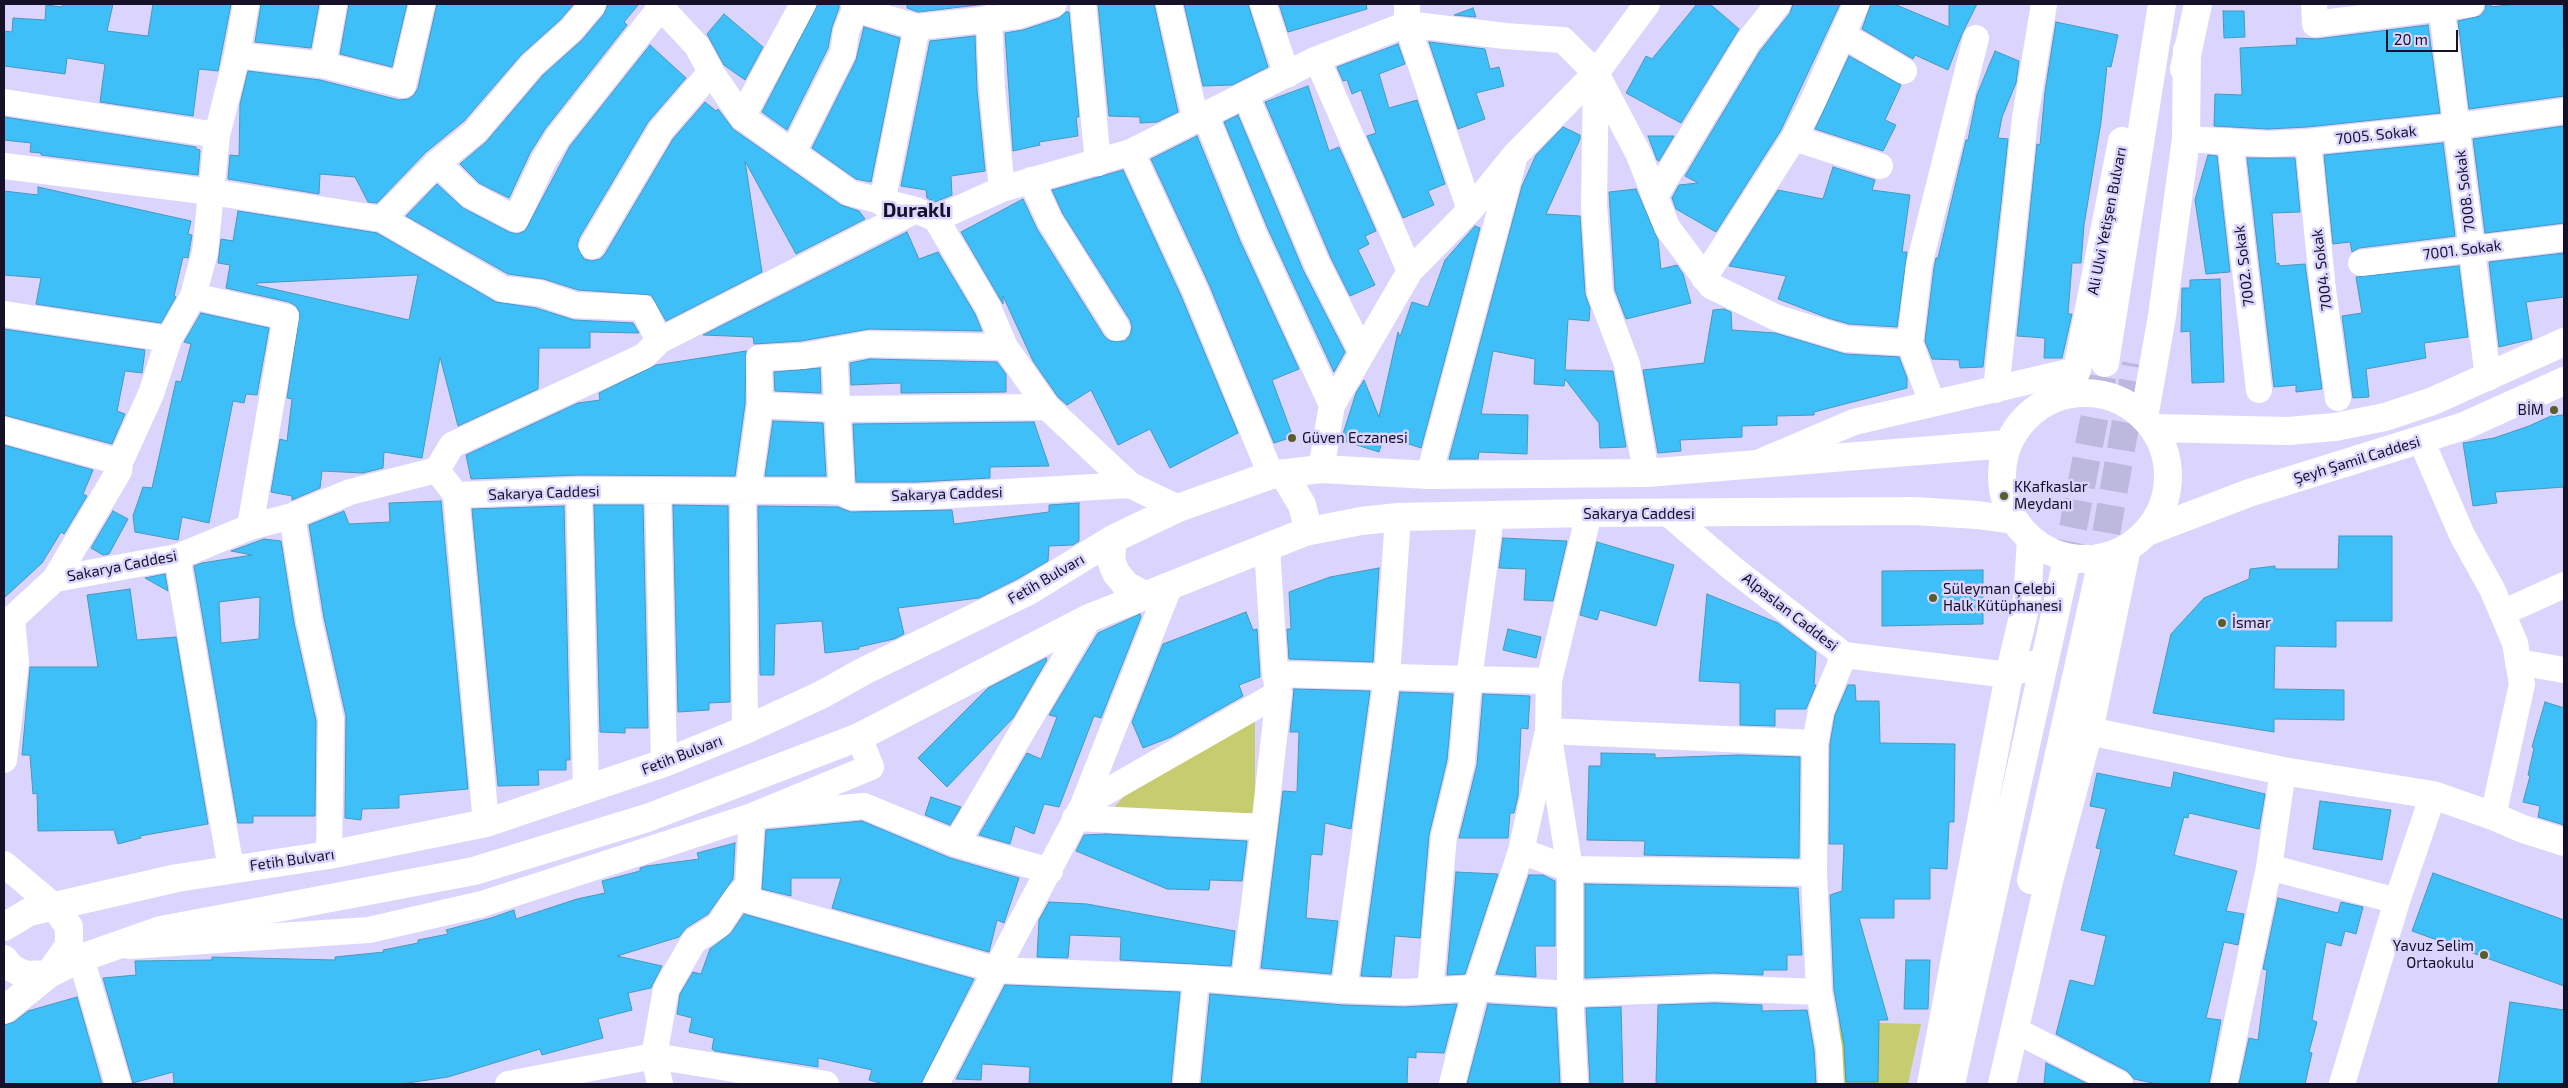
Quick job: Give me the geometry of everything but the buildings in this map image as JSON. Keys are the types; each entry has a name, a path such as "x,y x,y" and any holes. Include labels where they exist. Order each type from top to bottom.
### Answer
{"main road":[{"name":"Ali Ulvi Yetişen Bulvarı","path":"2105,362 2162,4"},
{"path":"2136,364 2170,137 2198,4"},
{"name":"Ali Ulvi Yetişen Bulvarı","path":"2064,395 2077,370 2132,92 2156,49"},
{"path":"2149,423 2186,139 2187,50"},
{"path":"2149,423 2288,431 2334,427 2385,417 2433,401 2488,378 2564,342"},
{"name":"Şeyh Şamil Caddesi","path":"2137,540 2249,493 2464,426 2562,385"},
{"path":"1931,1084 2009,675 2027,600 2022,530 2004,496 2001,470 2007,444 2021,422 2042,405 2064,395 2088,392 2112,397 2134,409 2149,423 2165,451 2168,480 2162,508 2137,540 2049,881 2002,1084"},
{"path":"1321,469 1429,475 1646,473 2007,444"},
{"name":"Fetih Bulvarı","path":"4,927 29,912 177,878 329,855 486,823 664,763 745,730 1027,592 1113,539 1178,508 1277,474 1321,469"},
{"path":"1277,474 1302,505 1306,520 1305,532"},
{"name":"Sakarya Caddesi","path":"1267,547 1305,532 1361,521 1398,517 1914,511 1977,515 2022,530"},
{"path":"2022,530 2052,553 2077,559 2103,558 2137,540"},
{"path":"1113,539 1111,560 1116,572 1126,585 1144,595"},
{"path":"4,1010 48,974 81,958 161,930 474,872 647,818 773,772 859,737 1089,618 1267,547"},
{"path":"1952,1084 2065,569"},
{"path":"1986,1084 2098,574"},
{"path":"2089,731 2283,771 2433,795 2493,816 2523,829 2564,842"},
{"path":"48,974 68,946 70,926 55,907"},
{"path":"4,959 10,967 25,975 48,974"}],"street":[{"path":"55,579 119,471 120,462 151,394 169,339 193,296 205,252 217,135 237,55 246,4"},
{"path":"323,65 334,4"},
{"path":"237,55 323,65 403,85 422,4"},
{"path":"382,218 437,163 474,132 532,65 571,30 593,4"},
{"path":"742,117 803,4"},
{"path":"793,152 843,54 846,32 855,7 917,27 1018,16 1054,4"},
{"path":"1083,4 1098,163"},
{"path":"1169,4 1201,119 1332,405"},
{"path":"1263,4 1288,75"},
{"path":"1321,469 1332,405 1410,271 1470,210 1515,155 1596,73 1647,4"},
{"path":"1655,196 1748,42 1778,4"},
{"path":"1704,278 1794,138 1856,4"},
{"path":"1996,390 2025,118 2044,4"},
{"path":"2314,14 2471,4"},
{"path":"437,163 470,196 516,218 544,160 558,137 659,5 697,46 711,72 742,117 850,193 926,215 988,307 1005,347 1047,407 1130,485 1178,508"},
{"name":"7008. Sokak","path":"2442,6 2488,378"},
{"path":"1407,14 1470,210"},
{"path":"486,823 456,495 437,470 452,445 644,356 659,341 926,215 1031,180 1098,163 1131,152 1201,119 1407,14 1505,36 1563,40 1596,73 1639,155 1667,227 1710,286 1777,318 1846,339 1910,343"},
{"path":"989,18 992,90 1002,189"},
{"path":"882,203 917,27"},
{"path":"1843,35 1904,71"},
{"path":"1932,403 1910,343 1918,266 1976,38"},
{"path":"1317,59 1410,271"},
{"path":"592,246 661,130 711,72"},
{"path":"1596,73 1594,205 1600,293 1627,364 1646,473"},
{"path":"1246,96 1317,264 1362,352"},
{"path":"4,102 217,135"},
{"name":"7005. Sokak","path":"2186,139 2308,142 2458,126 2564,111"},
{"path":"1794,138 1880,166"},
{"name":"7002. Sokak","path":"2230,141 2258,390"},
{"name":"7004. Sokak","path":"2308,142 2323,290 2338,398"},
{"path":"1131,152 1277,474"},
{"path":"1429,475 1515,155"},
{"path":"4,166 212,192 382,218 503,288 539,293 575,305 643,308 659,341"},
{"path":"1031,180 1050,221 1118,328"},
{"name":"7001. Sokak","path":"2361,263 2564,238"},
{"path":"193,296 286,317 250,527"},
{"path":"4,314 169,339"},
{"path":"745,730 746,491 760,405 759,358 803,356 869,344 1005,347"},
{"path":"834,350 842,492"},
{"path":"1750,466 1854,422 2077,370"},
{"path":"760,405 838,409 1047,407"},
{"path":"4,430 120,462"},
{"path":"2421,440 2462,535 2492,589 2515,643 2522,684 2493,816"},
{"name":"Sakarya Caddesi","path":"8,623 55,579 177,557 250,527 292,516 350,492 437,470"},
{"name":"Sakarya Caddesi","path":"456,495 579,490 842,492 851,497 917,497 1130,485"},
{"path":"579,490 586,790"},
{"path":"658,492 664,763"},
{"path":"1575,1084 1570,994 1570,869 1548,731 1549,681 1589,514"},
{"name":"Alpaslan Caddesi","path":"1670,515 1732,568 1844,655 2009,675"},
{"path":"292,516 309,621 331,718 329,855"},
{"path":"1430,991 1444,836 1462,762 1469,679 1491,516"},
{"path":"1344,990 1387,677 1398,517"},
{"path":"1244,982 1264,827 1277,684 1267,547"},
{"path":"177,557 231,869"},
{"path":"2502,612 2564,585"},
{"path":"936,1084 1050,871 1079,811 1170,586"},
{"path":"956,844 1089,618"},
{"path":"4,760 16,662 8,623"},
{"path":"1830,1084 1829,1048 1819,992 1814,873 1815,743 1821,711 1844,655"},
{"path":"2009,675 2045,659"},
{"path":"2518,662 2564,670"},
{"path":"1079,811 1277,684 1387,677 1549,681"},
{"path":"1548,731 1815,743"},
{"path":"1452,1084 1476,988 1521,851 1548,731"},
{"path":"113,947 369,930 482,904 752,816 871,767 859,737"},
{"path":"2224,1084 2269,867 2283,771"},
{"path":"2342,1084 2397,901 2433,795"},
{"path":"752,816 864,806 956,844 1050,871"},
{"path":"1079,811 1264,827"},
{"path":"660,1084 654,1056 666,989 694,942 719,925 737,897 748,886 752,816"},
{"path":"1521,851 1570,869 1814,873"},
{"path":"4,864 55,907"},
{"path":"2269,867 2397,901"},
{"path":"737,897 997,970 1196,978 1344,990 1430,991 1476,988 1570,994 1715,988 1819,992"},
{"path":"81,958 118,1084"},
{"path":"1186,1084 1196,978"},
{"path":"2015,1030 2120,1084"},
{"path":"508,1084 654,1056 826,1084"}],"green space":[{"path":"1255,718 1255,813 1106,816 1139,780"},
{"path":"1839,1022 1921,1024 1908,1084 1842,1084"}],"tunnel":[{"path":"2065,569 2105,363"},
{"path":"2099,574 2136,364"}],"place":[{"name":"BİM","path":"2554,410"},
{"name":"Güven Eczanesi","path":"1292,438"},
{"name":"KKafkaslar Meydanı","path":"2004,496"},
{"name":"Süleyman Çelebi Halk Kütüphanesi","path":"1933,598"},
{"name":"İsmar","path":"2222,623"},
{"name":"Yavuz Selim Ortaokulu","path":"2484,955"}],"district":[{"name":"Duraklı","path":"917,210"}]}
